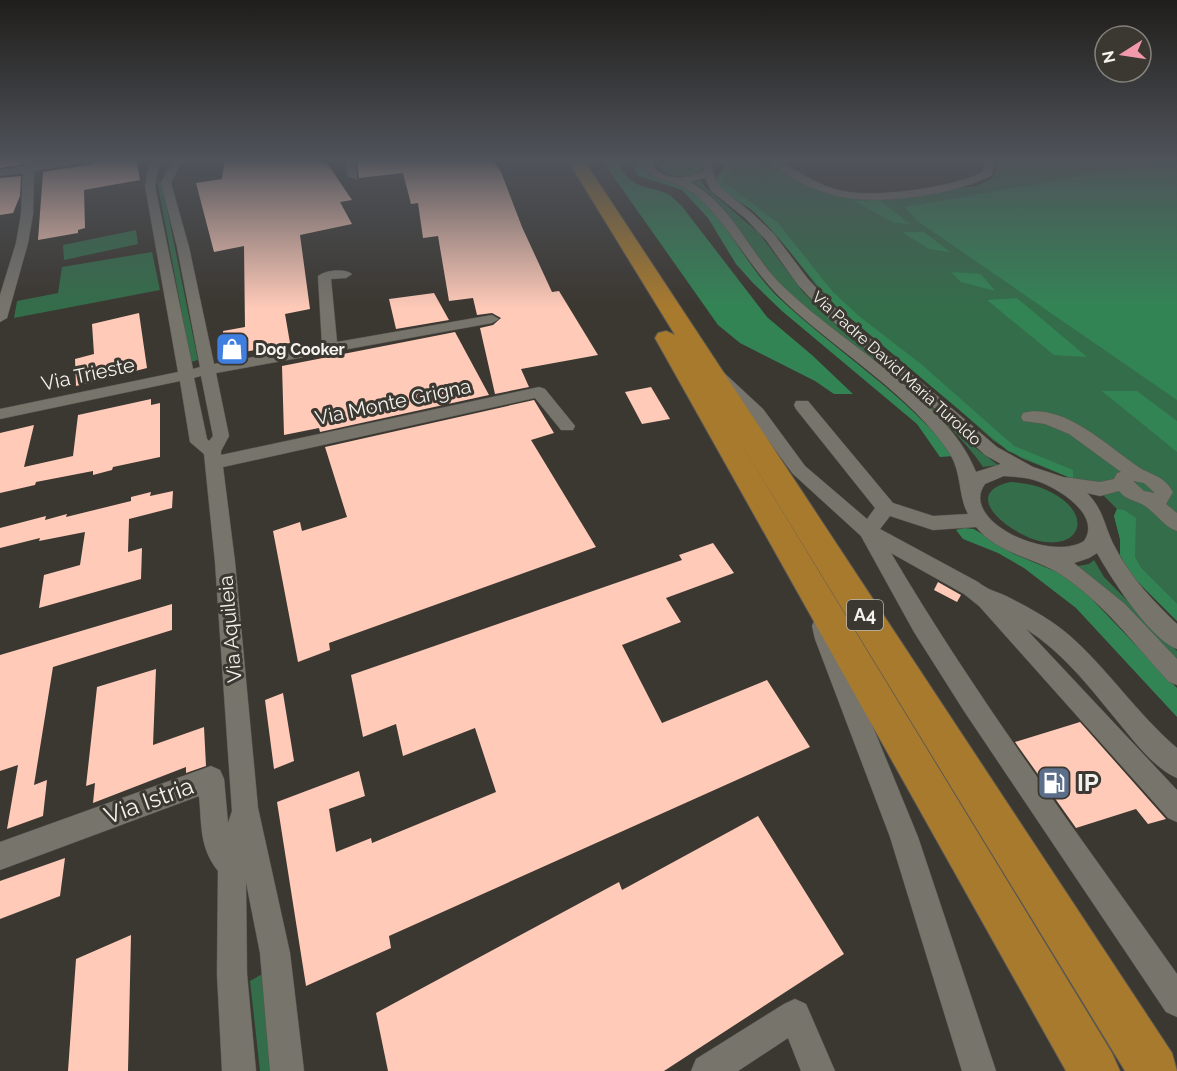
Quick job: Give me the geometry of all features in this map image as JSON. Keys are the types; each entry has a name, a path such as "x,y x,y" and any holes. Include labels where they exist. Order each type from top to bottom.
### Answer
{"highway":[{"name":"A4","path":"589,209 1094,1071"},
{"name":"A4","path":"607,209 1154,1071"}],"street":[{"path":"0,318 22,243 27,209"},
{"name":"Via Aquileia","path":"155,209 199,442 213,457"},
{"name":"Via Aquileia","path":"173,209 183,247 221,436 213,457 225,562 244,808 275,953 287,1071"},
{"name":"Via Padre David Maria Turoldo","path":"714,209 750,257 793,301 930,418 959,454 971,479 971,489"},
{"name":"Via Padre David Maria Turoldo","path":"740,209 770,237 803,282 835,316 991,451 1026,471"},
{"path":"346,274 324,276 330,348 492,319"},
{"name":"Via Trieste","path":"0,414 209,370 330,348"},
{"path":"707,366 757,413 799,470 868,531 1028,618 1060,641 1082,662 1152,743 1177,765"},
{"name":"Via Monte Grigna","path":"213,457 540,392 567,426"},
{"path":"802,405 886,508 933,523 955,523 980,519"},
{"path":"1177,512 1141,488 1079,438 1048,427 1029,417 1049,417 1086,434 1141,488 1177,524"},
{"path":"1141,488 1088,489 1026,471 1004,470 986,474 974,483 971,489 972,503 980,519 993,532 1010,543 1068,567 1091,585 1177,675"},
{"path":"1052,479 1076,494 1090,508 1109,560 1120,576 1177,639"},
{"path":"1038,554 1063,557 1084,553 1096,542 1103,505 1109,499 1177,479"},
{"path":"868,531 886,508"},
{"path":"868,531 922,625 972,703 1177,1001"},
{"path":"971,588 1025,641 1177,809"},
{"path":"818,600 826,639 904,837 979,1071"},
{"name":"Via Istria","path":"0,856 211,779 217,848 232,866"},
{"name":"Via Aquileia","path":"238,1071 231,974 232,866 244,808"},
{"path":"708,1071 795,1015 818,1071"}],"green space":[{"path":"162,209 167,209 198,360 191,362"},
{"path":"636,209 684,209 767,317 853,394 834,394 815,381 740,343 718,325"},
{"path":"700,209 711,209 757,273 778,297 892,392 935,433 954,456 940,457 917,424 782,311 753,283 736,264 708,218"},
{"path":"723,209 731,209 759,233 803,292 839,328 905,382 978,450 998,465 983,467 957,435 937,416 795,298 771,273"},
{"path":"750,209 759,209 778,223 833,292 859,316 921,364 1014,446 1073,470 1073,479 1008,451 837,307"},
{"path":"751,209 1177,209 1177,621 1143,587 1120,555 1120,539 1114,516 1117,509 1089,481 1073,479 1021,458 994,441 931,384 837,307 815,284 772,229"},
{"path":"869,209 891,209 910,224 894,223"},
{"path":"907,209 1177,209 1177,400 916,220"},
{"path":"136,230 138,244 64,260 63,245"},
{"path":"902,232 924,232 950,252 929,249"},
{"path":"152,252 160,290 14,318 17,301 58,293 62,267"},
{"path":"951,272 981,274 995,291 961,282"},
{"path":"1017,298 1087,357 1054,355 987,300"},
{"path":"1102,391 1137,391 1177,421 1177,452"},
{"path":"1010,482 1037,486 1062,499 1076,515 1076,530 1066,540 1045,542 1033,539 1007,525 996,516 990,506 988,496 995,488"},
{"path":"1117,509 1124,510 1136,518 1135,557 1141,568 1177,604 1177,621 1129,573 1120,555 1120,539 1114,516"},
{"path":"974,529 1014,554 1059,573 1084,591 1177,688 1177,717 1076,608 1024,568 998,553 963,539 956,530"},
{"path":"1094,560 1104,577 1177,651 1177,662 1078,566 1089,564"},
{"path":"264,973 274,1071 260,1071 250,981"}],"building":[{"path":"0,209 15,209 13,213 0,215"},
{"path":"40,209 84,209 85,228 78,230 78,233 38,240"},
{"path":"203,209 344,209 352,224 300,235 310,309 285,314 290,343 224,356 223,331 245,327 244,246 214,252"},
{"path":"419,209 515,209 552,292 559,291 598,355 521,369 529,387 495,394 480,328 493,325 501,318 492,313 477,315 473,298 449,301 438,236 423,238"},
{"path":"434,293 449,320 396,329 389,299"},
{"path":"139,313 147,368 76,386 75,359 94,354 92,324"},
{"path":"455,332 489,395 320,432 319,428 284,435 282,366"},
{"path":"651,387 670,419 642,424 625,392"},
{"path":"151,399 151,405 160,403 160,457 113,467 112,470 93,475 93,471 36,482 35,485 0,493 0,433 34,425 24,467 73,456 78,415"},
{"path":"534,400 554,433 531,440 596,547 329,643 330,650 298,662 273,531 300,522 302,531 347,517 325,447"},
{"path":"173,491 172,508 129,519 128,552 142,548 141,579 39,608 44,575 80,565 85,532 39,541 40,538 0,548 0,528 46,516 45,520 67,514 66,517 131,501 131,497 151,492 150,496"},
{"path":"713,543 734,573 666,598 681,622 622,645 662,723 767,680 810,747 389,936 391,948 306,986 277,802 359,771 365,796 329,809 336,852 371,838 372,843 496,792 475,728 403,756 396,724 363,737 351,675 682,560 679,555"},
{"path":"938,582 961,595 957,602 934,590"},
{"path":"172,604 172,630 53,667 34,785 47,780 43,816 7,829 18,765 0,771 0,655"},
{"path":"156,669 153,745 204,727 206,766 186,773 186,767 93,803 95,783 86,786 97,687"},
{"path":"283,693 294,761 274,769 265,700"},
{"path":"1080,722 1166,819 1148,824 1136,809 1076,828 1015,742"},
{"path":"758,816 844,954 664,1071 388,1071 376,1013 619,882 622,890"},
{"path":"65,858 60,896 0,919 0,881"},
{"path":"131,935 128,1071 68,1071 76,959"}],"place":[{"name":"Dog Cooker","path":"232,349"},
{"name":"IP","path":"1054,783"}]}
